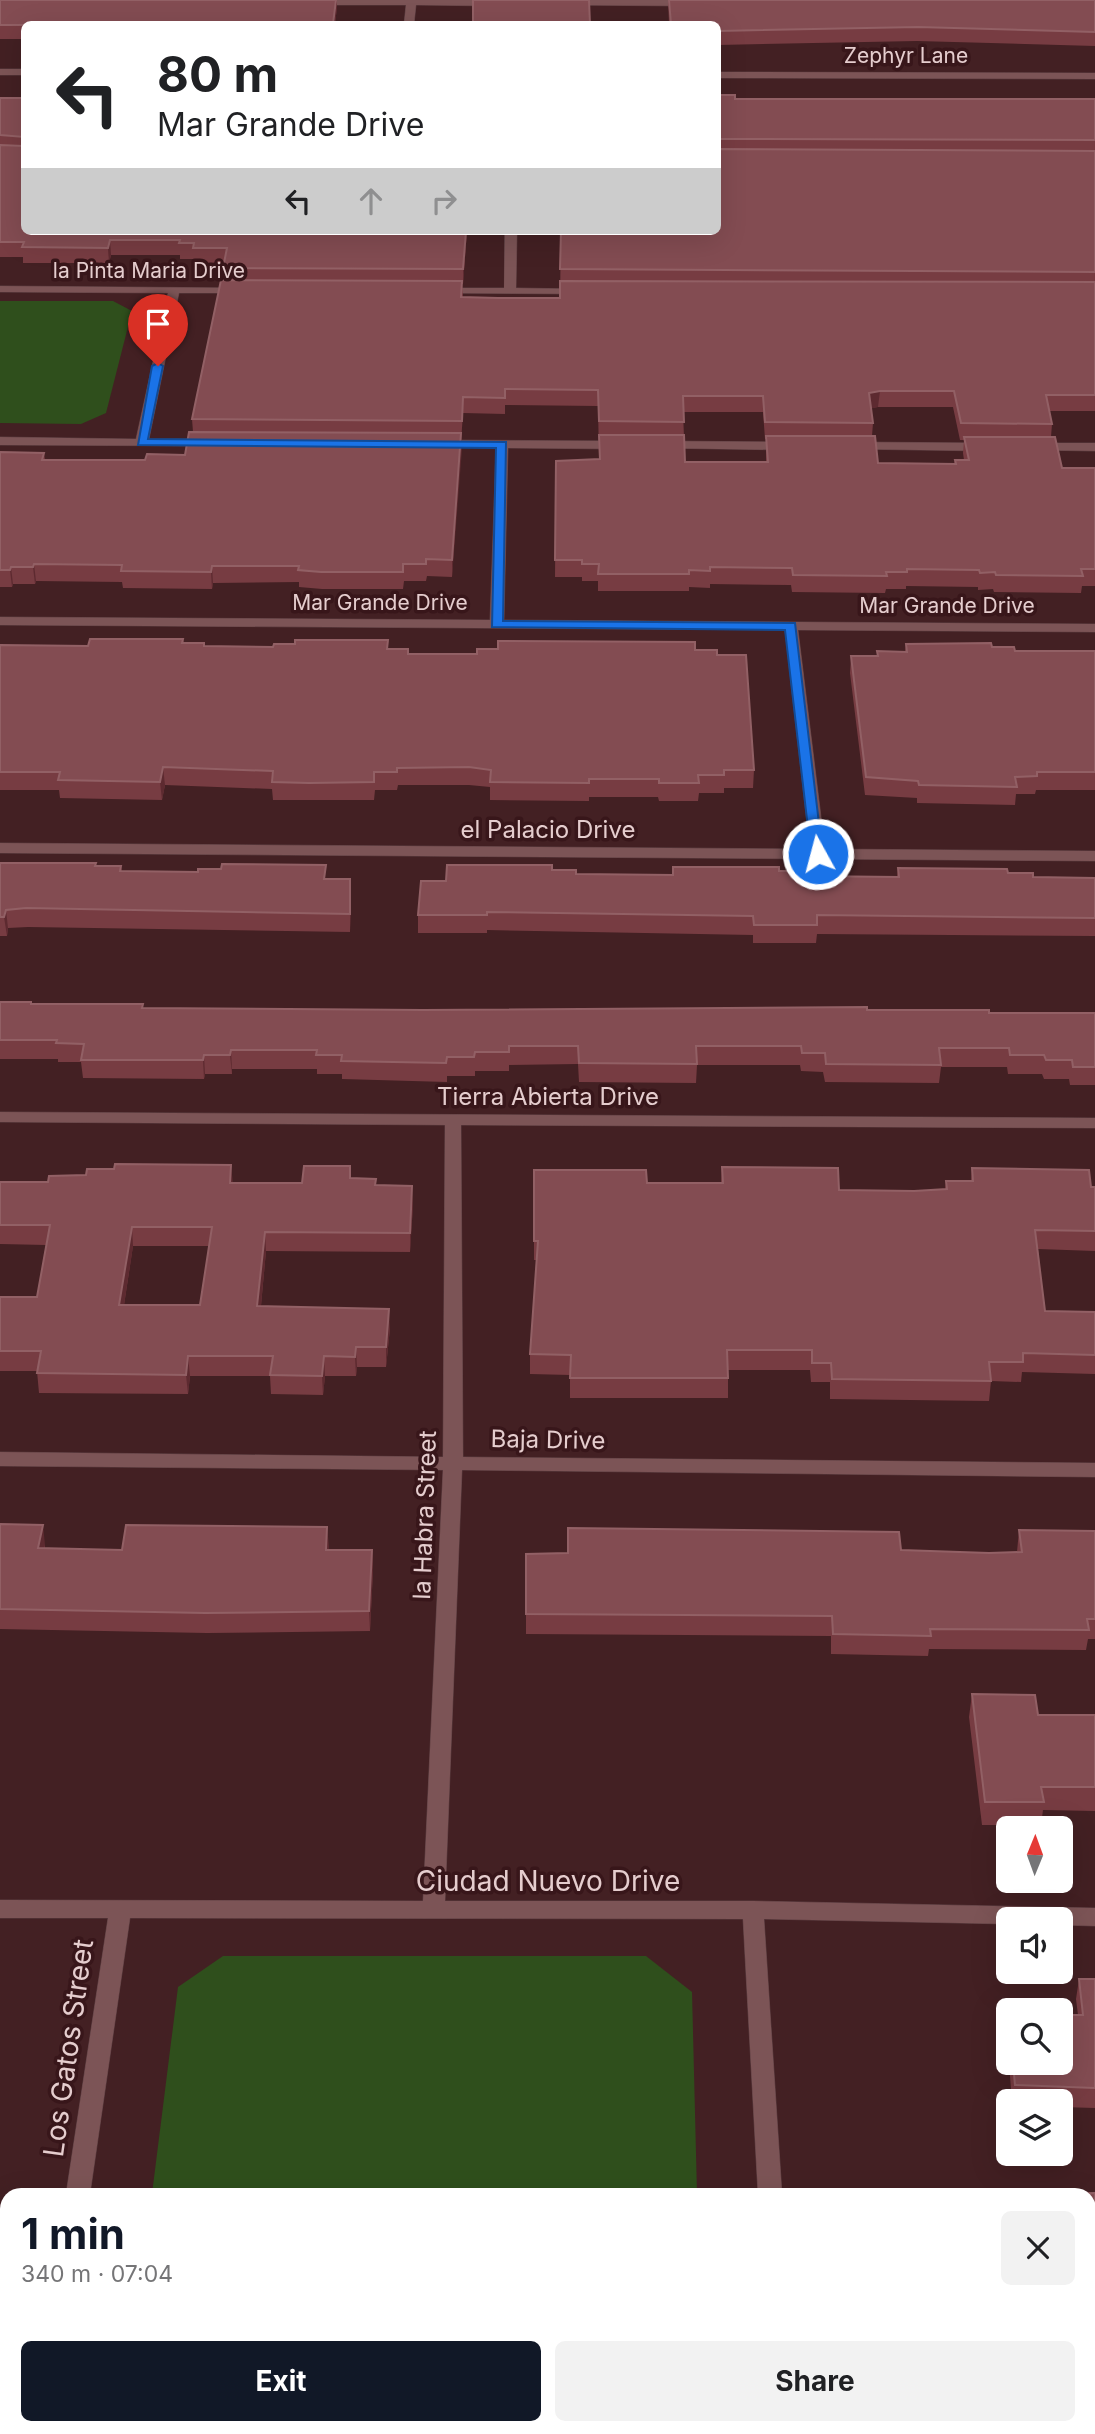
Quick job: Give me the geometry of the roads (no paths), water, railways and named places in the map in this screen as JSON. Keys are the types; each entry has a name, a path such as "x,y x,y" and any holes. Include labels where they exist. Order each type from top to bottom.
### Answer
{"street":[{"path":"302,2 506,3"},
{"path":"408,21 411,2"},
{"path":"561,3 697,3"},
{"path":"0,72 21,72"},
{"name":"Zephyr Lane","path":"721,75 1095,76"},
{"path":"510,292 511,235"},
{"name":"la Pinta Maria Drive","path":"0,289 255,290"},
{"path":"142,442 174,290"},
{"path":"429,291 594,292"},
{"path":"0,441 225,443"},
{"path":"419,444 805,446"},
{"path":"497,625 502,444"},
{"path":"833,446 998,447"},
{"path":"1026,447 1095,447"},
{"name":"Mar Grande Drive","path":"0,621 1095,628"},
{"path":"791,626 818,854"},
{"name":"el Palacio Drive","path":"0,848 1095,856"},
{"name":"Tierra Abierta Drive","path":"0,1117 1095,1123"},
{"name":"la Habra Street","path":"434,1910 453,1463 453,1121"},
{"name":"Baja Drive","path":"0,1459 1095,1470"},
{"name":"Ciudad Nuevo Drive","path":"0,1909 753,1910 1095,1917"},
{"name":"Los Gatos Street","path":"79,2188 120,1910"},
{"path":"753,1910 770,2188"}]}
